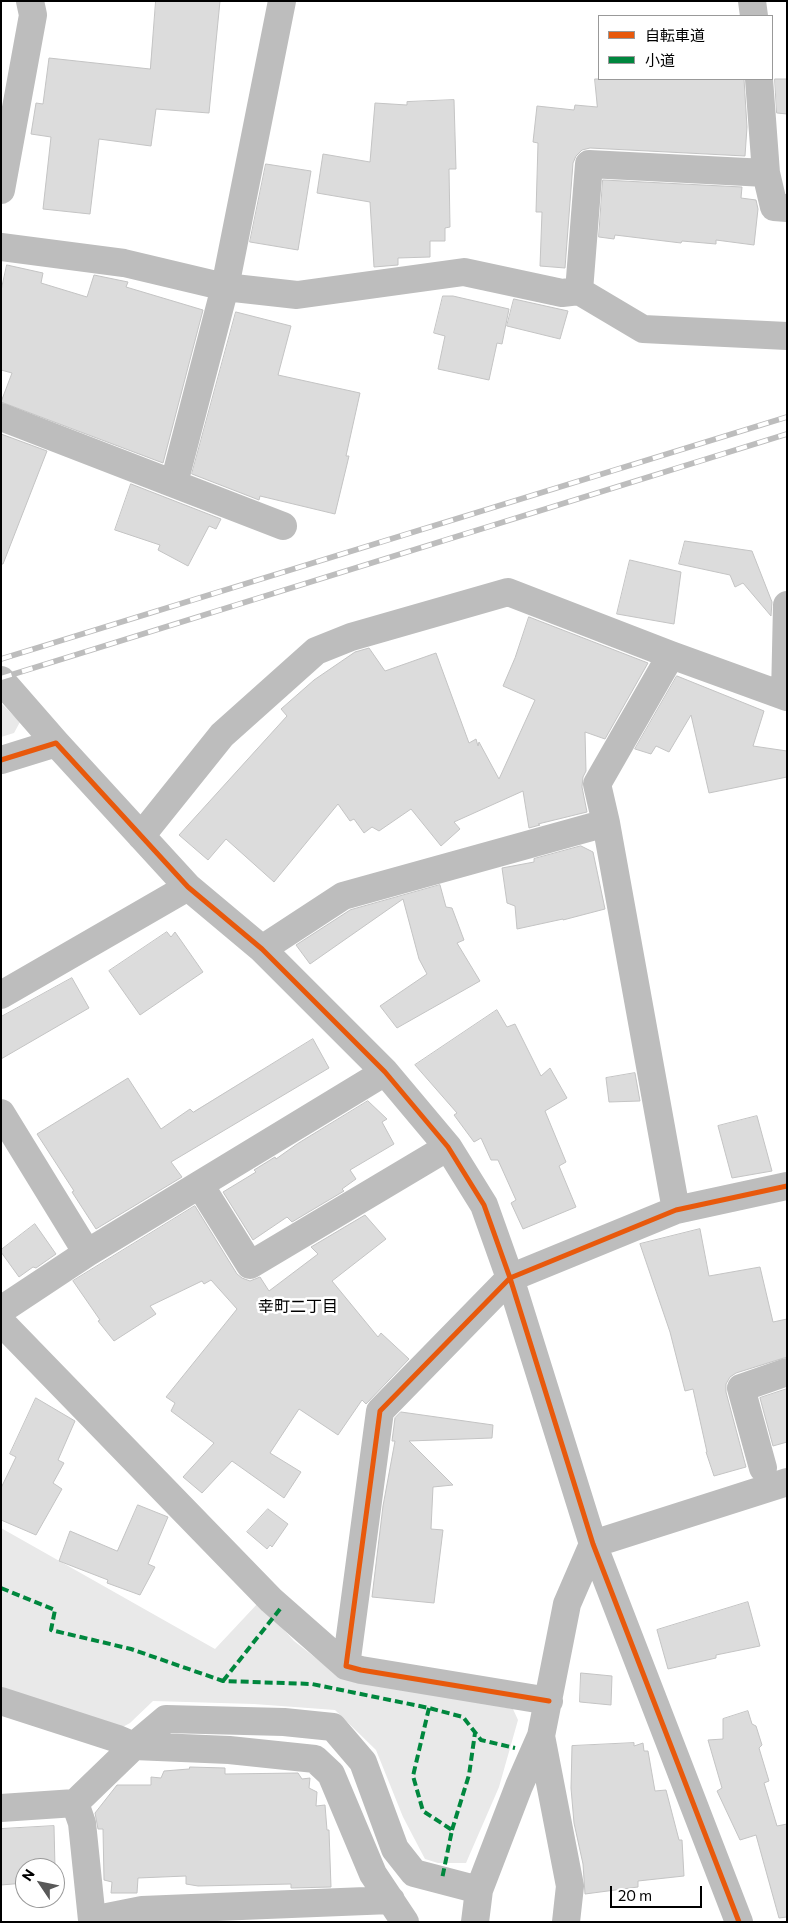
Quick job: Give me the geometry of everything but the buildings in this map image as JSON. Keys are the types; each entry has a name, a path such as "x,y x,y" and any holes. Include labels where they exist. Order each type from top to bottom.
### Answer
{"street":[{"path":"1,190 11,78 33,15 30,1"},
{"path":"174,483 225,287 282,1"},
{"path":"752,1 754,15"},
{"path":"759,80 766,173 774,207 787,208"},
{"path":"579,291 588,164 766,173"},
{"path":"1,247 124,263 225,287 298,295 464,272 562,293 579,291 643,328 787,336"},
{"path":"1,417 283,526"},
{"path":"141,836 222,734 316,651 350,637 508,592 786,697 787,605"},
{"path":"671,655 597,784 606,823 676,1210"},
{"path":"1,680 188,887 262,949 385,1072 448,1147 484,1205 510,1278 594,1544 739,1922"},
{"path":"1,760 56,743"},
{"path":"262,949 343,896 606,823"},
{"path":"1,995 188,887"},
{"path":"1,1310 87,1253 385,1072"},
{"path":"1,1113 87,1253"},
{"path":"200,1185 250,1264 448,1147"},
{"path":"346,1666 380,1411 510,1278 676,1210 787,1186"},
{"path":"1,1322 271,1600 346,1666 549,1701"},
{"path":"763,1468 741,1388 787,1372"},
{"path":"475,1922 478,1890 540,1736 549,1701 567,1604 594,1544 787,1482"},
{"path":"1,1701 118,1739 134,1746 230,1750 315,1759 331,1774 373,1874 398,1911"},
{"path":"1,1808 75,1803 134,1746 166,1719 284,1722 333,1727 363,1762 396,1850 414,1873 478,1890"},
{"path":"540,1736 570,1886 566,1922"},
{"path":"75,1803 82,1823 92,1920 142,1910 157,1916 398,1911"}],"shaded area":[{"path":"1,703 20,722 14,733 1,737"},
{"path":"1,1528 215,1649 259,1602 294,1641 340,1677 513,1709 518,1720 499,1787 466,1863 438,1863 425,1859 403,1817 376,1750 335,1710 254,1704 153,1701 130,1723 119,1729 1,1690"}],"railway":[{"path":"1,659 787,417"},
{"path":"1,678 787,434"}],"marked path":[{"path":"1,1588 55,1610 51,1630 131,1649 223,1681 312,1684 429,1708 463,1717 481,1740 515,1748"},
{"path":"223,1681 280,1609"},
{"path":"429,1708 413,1776 423,1811 452,1830 442,1879"},
{"path":"452,1830 469,1775 475,1733"}],"cycle path":[{"path":"1,760 56,743 188,887 262,949 385,1072 448,1147 484,1205 510,1278 593,1544 739,1922"},
{"path":"549,1701 346,1666 380,1411 510,1278 676,1210 787,1186"}],"district":[{"name":"幸町二丁目","path":"298,1307"}]}
